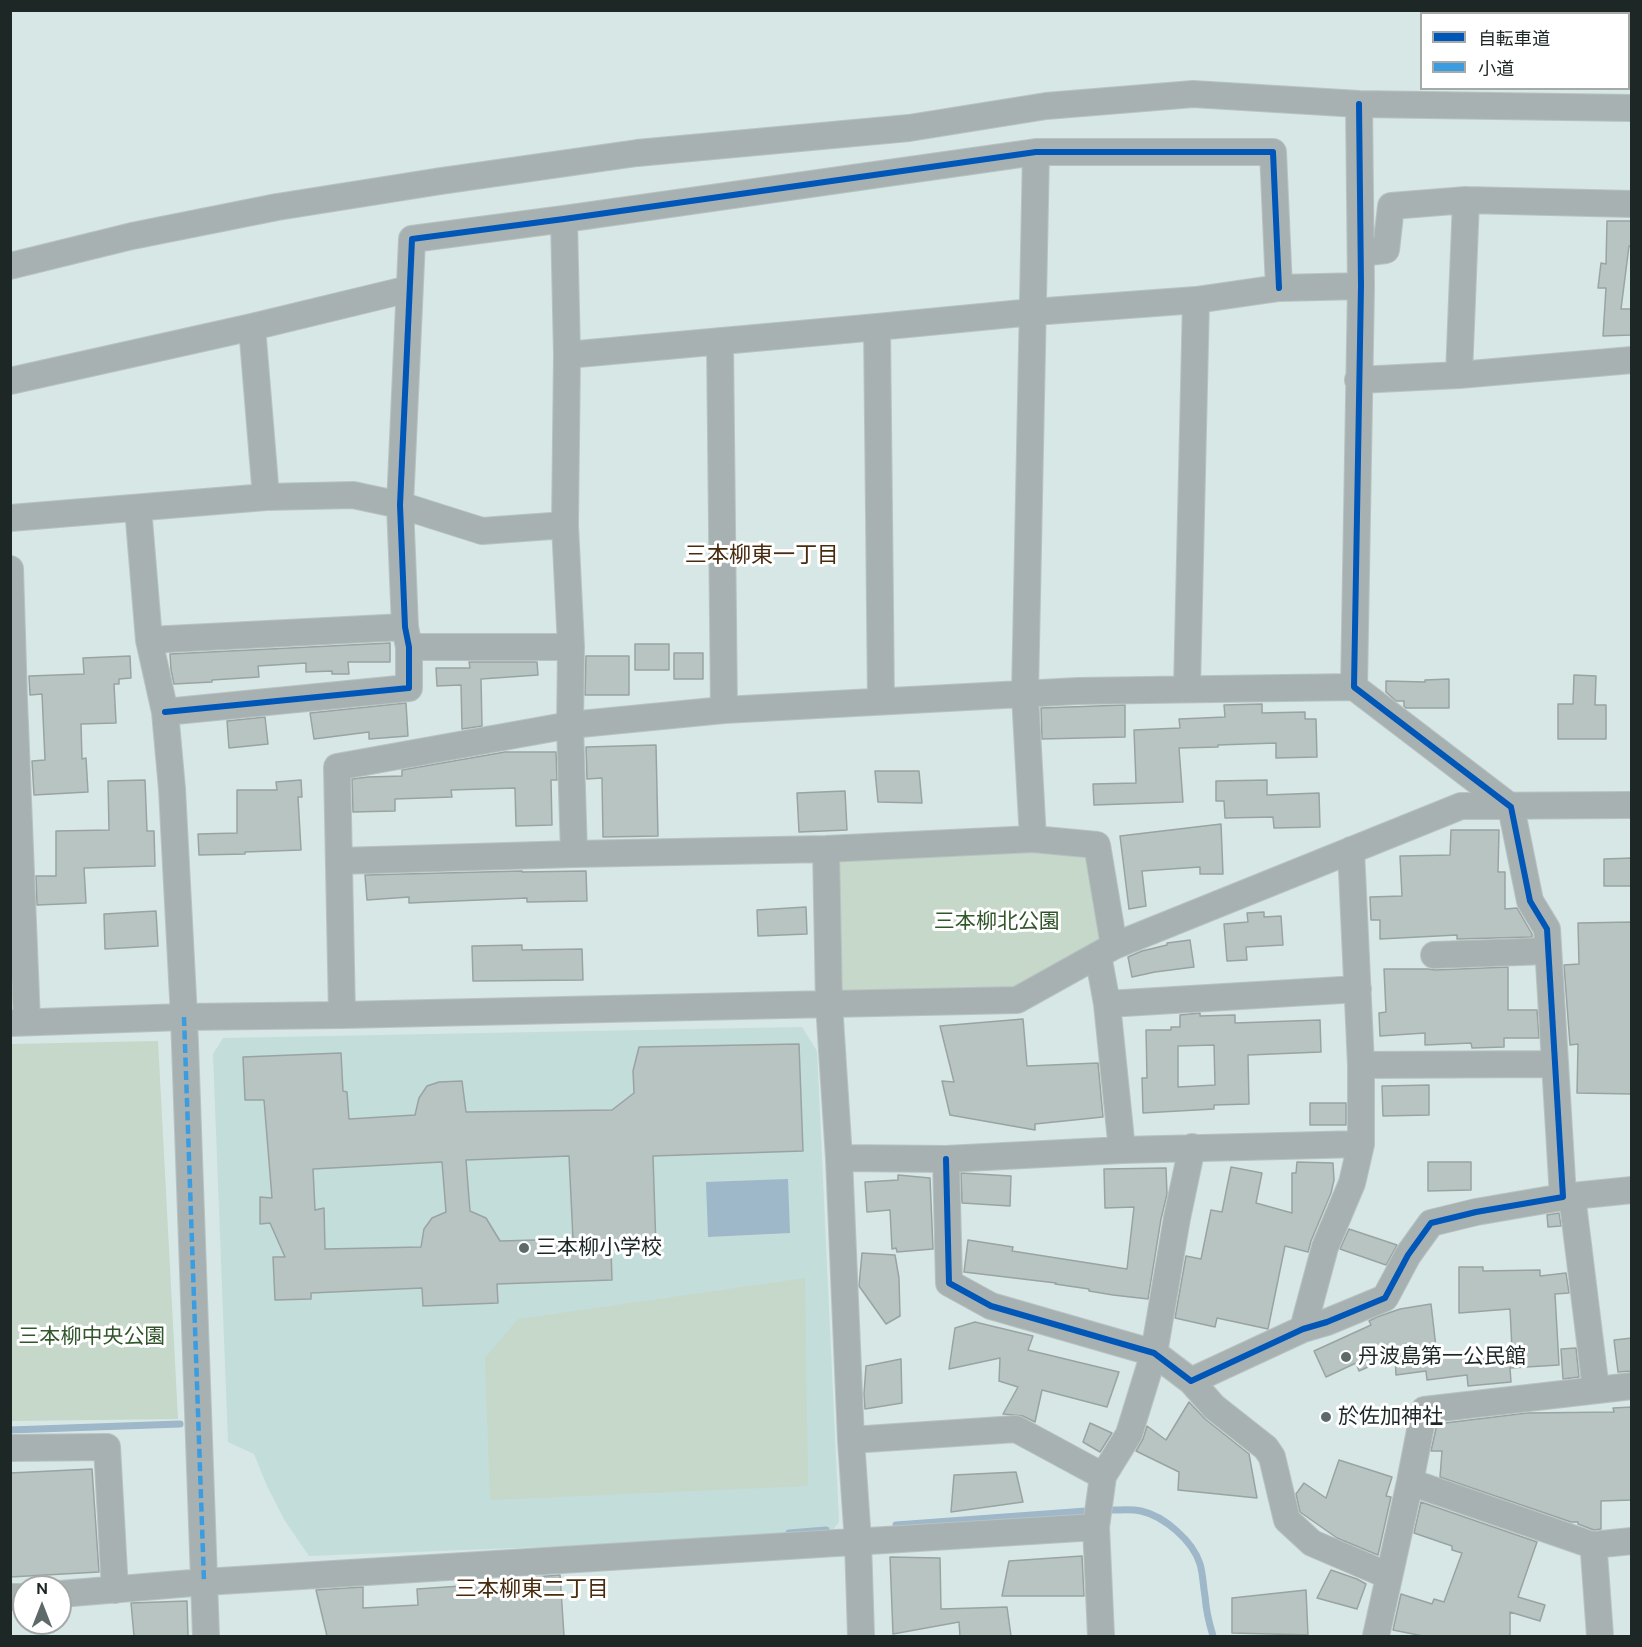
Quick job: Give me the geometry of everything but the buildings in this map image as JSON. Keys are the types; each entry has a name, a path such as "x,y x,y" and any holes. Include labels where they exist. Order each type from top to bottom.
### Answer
{"street":[{"path":"10,266 132,236 277,207 441,181 638,153 909,128 1046,106 1193,94 1359,104 1632,108"},
{"path":"1354,687 1361,286 1359,104"},
{"path":"1033,839 1025,695 1036,152"},
{"path":"165,712 409,688 400,505 412,239 1036,152 1273,152 1279,288"},
{"path":"1361,253 1386,250 1391,206 1466,200 1632,204"},
{"path":"1459,375 1466,200"},
{"path":"564,219 567,355 565,525 571,647 570,725 574,854"},
{"path":"567,355 1033,312 1196,300 1279,288 1361,286"},
{"path":"10,381 409,289"},
{"path":"1187,688 1196,300"},
{"path":"252,327 266,497"},
{"path":"877,327 881,701"},
{"path":"720,341 724,710"},
{"path":"1358,380 1459,375 1632,360"},
{"path":"10,518 266,497 353,495 400,505 482,531 565,525"},
{"path":"138,508 149,640 165,712 172,789 184,1017 206,1636"},
{"path":"10,569 19,1022 1017,1000 1106,950 1461,806 1632,805"},
{"path":"149,640 407,637 571,647"},
{"path":"342,1015 337,767 570,725 724,710 1078,691 1354,687 1511,807 1530,901 1547,929 1554,1064 1567,1197 1596,1390"},
{"path":"339,861 826,849 1033,839 1097,845 1106,950 1107,1004 1122,1149"},
{"path":"826,849 829,1004 839,1158 861,1636"},
{"path":"1303,1329 1325,1247 1352,1184 1361,1144 1361,1065 1352,850"},
{"path":"1434,955 1548,951"},
{"path":"1107,1004 1358,989"},
{"path":"1361,1065 1554,1064"},
{"path":"839,1158 946,1159 1122,1149 1361,1144"},
{"path":"1101,1636 1096,1527 1103,1476 1129,1434 1154,1353 1177,1218 1192,1147"},
{"path":"946,1159 949,1283 990,1306 1154,1353 1191,1382 1214,1407 1266,1448 1272,1457 1287,1520 1312,1543 1389,1576"},
{"path":"1191,1382 1303,1329 1327,1322 1385,1298 1408,1254 1431,1223 1476,1212 1567,1197 1632,1190"},
{"path":"1376,1636 1424,1410 1632,1386"},
{"path":"851,1440 1016,1429 1103,1476"},
{"path":"10,1448 107,1447 115,1590"},
{"path":"1410,1482 1592,1545 1632,1541"},
{"path":"72,1593 204,1582 1096,1527"},
{"path":"1592,1545 1600,1636"}],"shaded area":[{"name":"三本柳小学校","path":"802,1027 817,1051 839,1522 828,1536 309,1556 285,1521 254,1454 228,1442 213,1054 223,1038"},
{"path":"788,1179 790,1233 708,1237 706,1182"}],"green space":[{"name":"三本柳北公園","path":"1035,851 1088,858 1104,937 1017,990 840,994 839,862"},
{"name":"三本柳中央公園","path":"158,1041 178,1419 11,1421 11,1044"},
{"path":"805,1278 808,1486 490,1500 485,1358 518,1319"}],"waterway":[{"path":"10,1430 180,1424"},
{"path":"1113,1510 1134,1510 1150,1514 1168,1524 1184,1538 1196,1555 1201,1568 1213,1636"},
{"path":"896,1525 1086,1511"},
{"path":"789,1533 826,1530"}],"marked path":[{"path":"184,1017 204,1582"}],"cycle path":[{"path":"946,1159 949,1283 991,1306 1154,1353 1191,1381 1303,1329 1327,1322 1385,1298 1408,1255 1431,1223 1476,1212 1563,1197 1547,929 1530,901 1511,807 1354,687 1361,286 1359,104"},
{"path":"165,712 409,688 409,647 405,627 400,505 412,239 1036,152 1273,152 1279,288"}],"place":[{"name":"三本柳小学校","path":"524,1248"},
{"name":"丹波島第一公民館","path":"1346,1357"},
{"name":"於佐加神社","path":"1326,1417"}],"district":[{"name":"三本柳東一丁目","path":"762,556"},
{"name":"三本柳東二丁目","path":"532,1590"}]}
